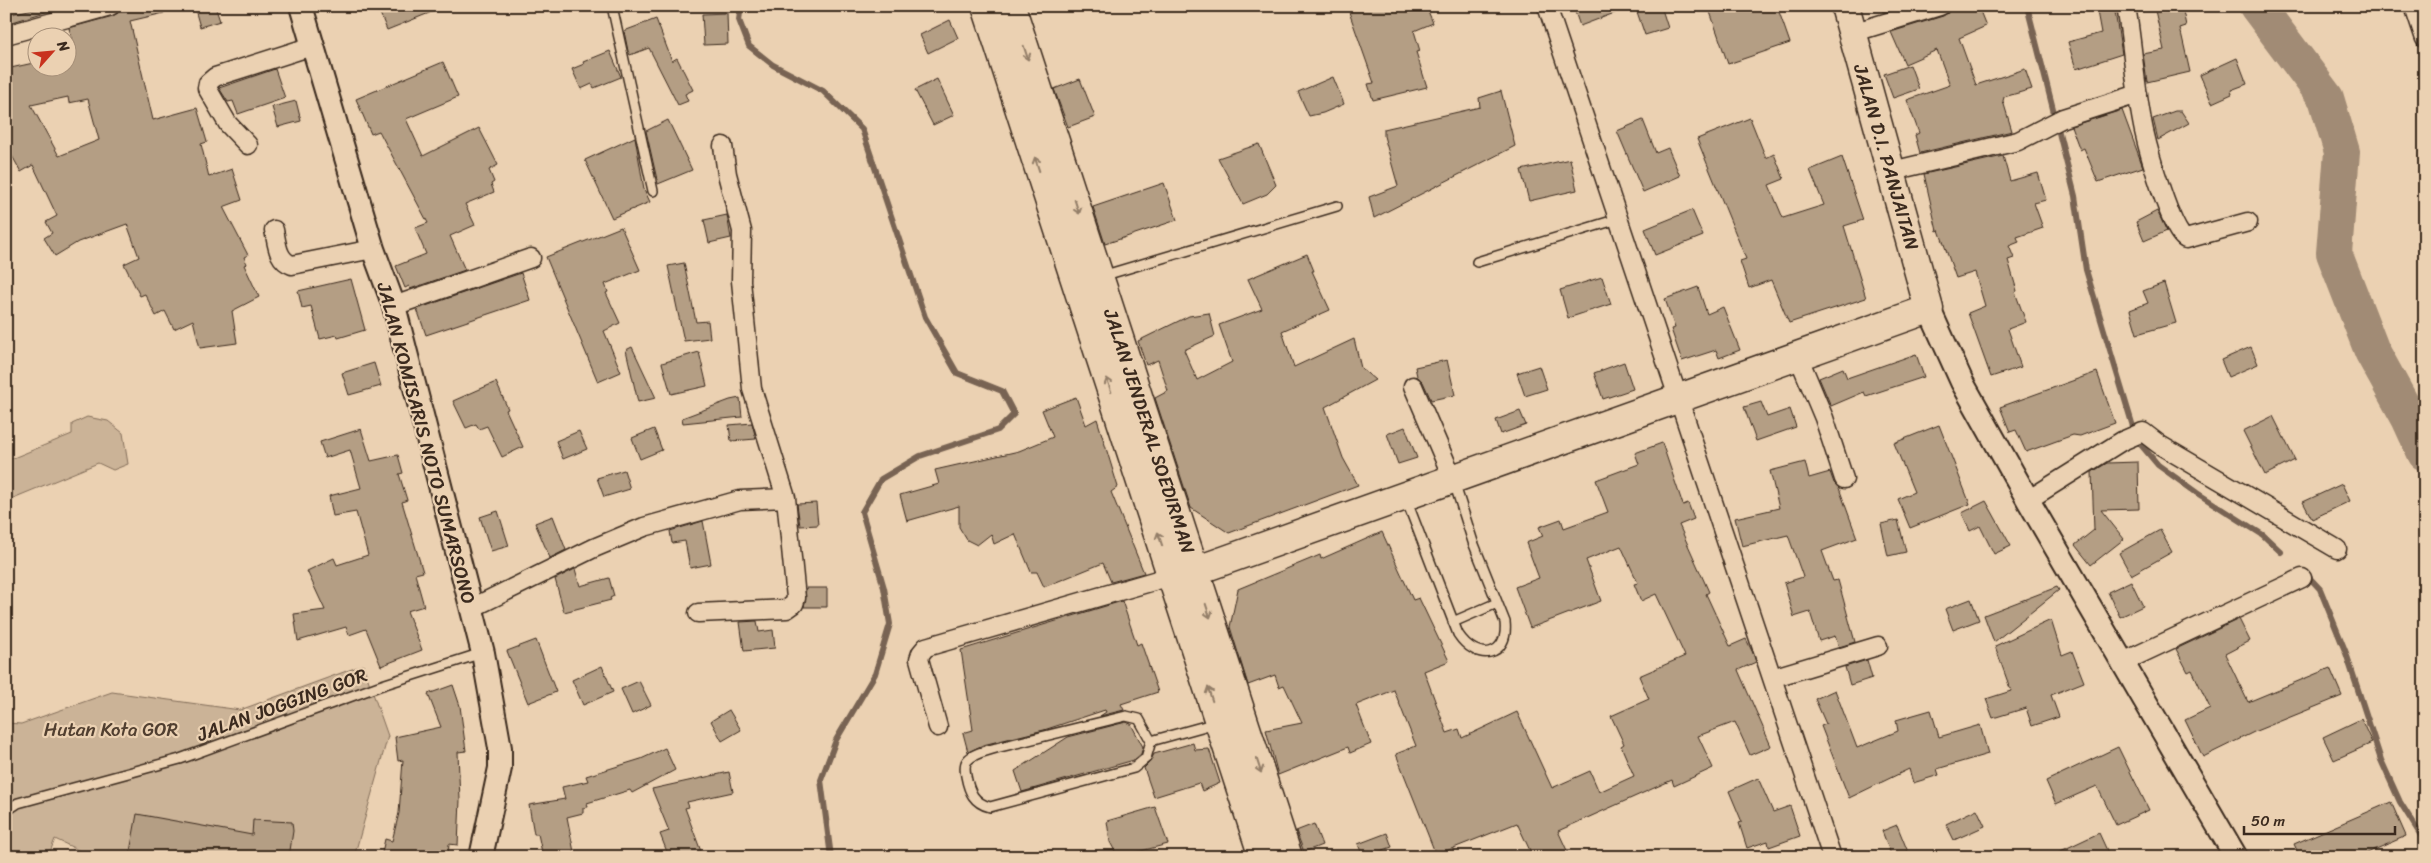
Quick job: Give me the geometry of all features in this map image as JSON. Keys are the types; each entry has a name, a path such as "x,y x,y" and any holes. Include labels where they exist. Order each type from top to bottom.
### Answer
{"main road":[{"name":"JALAN JENDERAL SOEDIRMAN","path":"986,6 1183,573 1288,857"},
{"name":"JALAN JENDERAL SOEDIRMAN","path":"1011,6 1100,277 1183,573 1219,722 1263,857"},
{"name":"JALAN D.I. PANJAITAN","path":"1845,6 1929,308"},
{"path":"1183,573 1453,479 1929,308"}],"street":[{"path":"6,35 110,6"},
{"name":"JALAN KOMISARIS NOTO SUMARSONO","path":"301,6 372,249 394,306 483,653 500,748 500,768 481,857"},
{"path":"1547,6 1832,857"},
{"path":"1852,33 1940,6"},
{"path":"2126,6 2144,130 2163,195 2179,235 2186,239 2248,222"},
{"path":"2414,6 2425,39"},
{"path":"248,145 222,115 207,88 208,83 215,77 312,46"},
{"path":"1892,171 2018,140 2056,121 2138,94"},
{"path":"698,614 788,610 794,604 795,589 786,498 752,389 741,280 742,231 727,174 724,146"},
{"path":"274,230 280,256 292,265 372,249"},
{"path":"394,306 531,258"},
{"path":"1929,308 1962,382 2028,500 2236,857"},
{"path":"1798,356 1824,418 1844,479"},
{"path":"1413,386 1453,479"},
{"path":"2028,500 2122,441 2138,433 2147,434 2160,445 2336,549"},
{"path":"472,608 644,526 740,500 786,498"},
{"path":"938,726 919,659 926,647 1183,573"},
{"path":"2123,662 2302,578"},
{"path":"1772,678 1878,646"}],"lane":[{"path":"612,6 653,191"},
{"path":"1100,277 1337,206"},
{"path":"1477,262 1618,219"},
{"path":"1405,496 1453,622 1466,646 1483,654 1492,652 1502,643 1506,632 1505,622 1473,542 1453,479"},
{"path":"1453,622 1498,603"},
{"name":"JALAN JOGGING GOR","path":"6,811 18,803 180,759 379,686 483,653"},
{"path":"1131,716 1139,719 1151,741 1146,758 1134,768 990,808 981,805 970,792 965,768 966,762 975,755 996,748 1131,716"},
{"path":"1151,741 1219,722"}],"green space":[{"path":"87,417 108,421 123,433 128,464 113,470 98,463 6,501 6,461 72,434 72,424"},
{"name":"Hutan Kota GOR","path":"363,665 388,736 354,857 93,857 55,839 48,857 6,857 6,723 21,724 112,692 240,710"}],"building":[{"path":"47,6 65,6 6,24 6,15"},
{"path":"120,6 163,6 164,13 130,21 153,120 197,108 207,142 201,144 209,177 232,169 242,200 223,207 248,255 244,257 247,264 244,265 259,297 232,311 237,343 200,348 193,320 174,329 165,311 156,316 145,294 140,296 124,264 139,257 127,224 78,242 55,256 44,238 52,233 46,222 57,216 33,165 21,172 6,145 6,69 28,64 28,78 78,78 78,28 69,28 118,13","holes":["68,97 69,103 88,99 99,140 59,156 31,105"]},
{"path":"194,6 215,6 220,21 200,27"},
{"path":"377,6 444,6 444,7 387,30"},
{"path":"1362,6 1426,6 1433,23 1414,31 1420,51 1416,52 1427,87 1373,100 1368,84 1374,83 1349,12"},
{"path":"1573,6 1628,6 1628,8 1580,26"},
{"path":"1635,6 1661,6 1668,28 1645,35"},
{"path":"1708,6 1777,6 1790,43 1728,64"},
{"path":"1881,6 1903,6 1883,12"},
{"path":"1950,6 1978,6 1986,26 1959,38 1976,85 2025,69 2032,89 2004,97 2003,101 2012,131 1920,153 1915,135 1919,133 1907,100 1950,85 1937,50 1905,64 1891,32 1943,16 1948,13"},
{"path":"2096,6 2114,6 2122,54 2076,69 2068,42 2101,33"},
{"path":"2154,6 2182,6 2186,26 2180,28 2190,72 2147,82 2143,54 2164,50"},
{"path":"727,13 728,44 704,45 702,14"},
{"path":"656,19 672,61 677,58 693,90 685,94 688,101 678,105 649,48 630,55 628,51 624,31"},
{"path":"950,20 958,38 928,53 920,35"},
{"path":"610,51 621,77 594,88 592,84 581,89 572,69 584,64 583,62"},
{"path":"2237,58 2247,84 2231,90 2232,94 2212,103 2200,75"},
{"path":"443,62 458,97 406,119 423,156 479,128 498,165 489,170 494,182 491,184 494,192 465,204 475,225 450,236 465,270 410,289 409,286 405,288 396,266 426,254 415,228 428,223 379,131 371,134 356,99"},
{"path":"1910,65 1919,89 1893,98 1884,74"},
{"path":"275,69 285,98 238,114 233,101 228,102 219,88"},
{"path":"1333,77 1344,104 1323,113 1309,116 1298,92"},
{"path":"937,79 954,115 933,125 915,90"},
{"path":"1080,79 1095,117 1068,127 1054,89"},
{"path":"1501,91 1515,146 1374,218 1369,197 1398,186 1384,136 1384,129 1480,107 1479,98"},
{"path":"296,101 301,121 278,127 272,107"},
{"path":"2122,110 2143,167 2098,182 2084,148 2080,150 2071,126"},
{"path":"2175,111 2181,111 2189,123 2158,140 2153,119"},
{"path":"1750,118 1766,158 1774,154 1784,179 1769,185 1783,218 1824,205 1810,170 1842,157 1863,220 1844,226 1866,298 1789,323 1771,280 1749,288 1740,261 1746,259 1697,139"},
{"path":"668,120 692,170 658,184 646,131"},
{"path":"1643,120 1656,153 1668,148 1680,176 1643,192 1617,131"},
{"path":"635,137 644,189 650,202 612,218 585,160"},
{"path":"1259,144 1276,185 1267,194 1243,204 1218,158"},
{"path":"2003,156 2010,181 2038,173 2046,200 2034,203 2043,228 2017,237 2019,242 2009,246 2014,258 2008,260 2017,291 2015,292 2026,322 2008,329 2021,367 1991,377 1968,313 1985,306 1975,272 1956,278 1939,230 1937,231 1924,174"},
{"path":"1570,159 1577,190 1529,201 1521,170"},
{"path":"1164,183 1177,220 1105,244 1093,207"},
{"path":"1692,210 1703,236 1655,255 1645,229"},
{"path":"2157,211 2167,231 2144,241 2136,222"},
{"path":"727,215 731,238 709,243 704,220"},
{"path":"621,227 640,270 605,284 608,292 606,293 620,323 604,331 621,372 598,382 546,257"},
{"path":"1307,254 1314,271 1312,271 1330,310 1282,331 1294,367 1354,339 1361,368 1375,380 1325,407 1343,458 1358,485 1229,533 1191,508 1155,398 1168,391 1158,360 1146,365 1138,341 1189,316 1209,313 1215,336 1184,350 1197,380 1232,362 1219,325 1262,309 1248,279"},
{"path":"684,263 696,322 708,321 710,338 684,341 668,266"},
{"path":"521,273 530,300 426,335 417,309"},
{"path":"1602,277 1611,304 1568,318 1560,290"},
{"path":"351,279 365,330 338,338 337,335 320,339 311,306 302,308 298,291"},
{"path":"2164,283 2176,323 2137,334 2130,310 2148,303 2143,291"},
{"path":"1698,287 1707,314 1723,307 1740,350 1719,358 1716,350 1682,361 1671,329 1675,328 1665,299"},
{"path":"632,347 656,398 638,402 626,350"},
{"path":"2251,347 2258,364 2228,377 2221,360"},
{"path":"699,352 707,386 671,394 662,363"},
{"path":"1916,354 1924,377 1866,396 1864,392 1831,406 1819,378 1843,368 1847,378"},
{"path":"1447,360 1455,395 1431,400 1423,382 1417,376 1415,367"},
{"path":"1624,362 1633,389 1603,399 1594,373"},
{"path":"374,363 381,386 349,395 342,373"},
{"path":"1539,366 1547,389 1525,396 1517,373"},
{"path":"2097,372 2115,423 2080,436 2073,435 2026,452 2016,430 2010,432 2000,407"},
{"path":"496,382 508,409 506,410 523,447 502,457 487,426 479,429 476,424 466,428 453,401"},
{"path":"1076,397 1086,425 1097,419 1118,487 1111,492 1144,573 1111,582 1103,563 1044,587 1037,572 1031,572 1015,534 994,544 991,534 977,545 967,540 959,527 959,506 907,521 900,495 939,484 935,470 1019,451 1053,437 1042,410"},
{"path":"740,398 742,417 683,423 682,418"},
{"path":"1761,402 1767,417 1790,409 1796,427 1756,441 1744,407"},
{"path":"1520,411 1526,425 1501,434 1496,420"},
{"path":"2273,416 2295,460 2265,475 2243,431"},
{"path":"752,423 756,439 731,441 729,425"},
{"path":"1939,425 1970,504 1910,528 1898,499 1914,492 1894,443"},
{"path":"1405,427 1417,458 1398,464 1387,434"},
{"path":"361,429 371,461 398,455 403,473 399,474 407,500 402,502 423,572 415,574 424,606 407,611 422,650 381,666 366,629 349,635 346,627 298,641 294,614 325,610 307,571 334,558 337,565 368,555 356,512 333,516 329,496 361,488 350,450 325,458 320,442"},
{"path":"654,429 662,450 640,459 632,438"},
{"path":"579,431 587,449 563,459 556,441"},
{"path":"1662,443 1683,505 1688,503 1694,519 1679,525 1709,592 1706,594 1730,646 1746,639 1753,653 1756,662 1738,670 1771,746 1750,755 1735,722 1698,736 1713,768 1674,786 1672,780 1558,831 1570,857 1533,857 1517,823 1436,855 1396,754 1416,746 1394,690 1356,705 1371,744 1350,753 1348,747 1278,775 1266,730 1302,723 1284,685 1279,687 1275,675 1248,685 1230,627 1238,589 1320,555 1321,559 1382,532 1413,600 1419,598 1449,661 1424,671 1447,733 1459,729 1462,738 1517,712 1552,788 1590,771 1599,792 1634,776 1621,746 1624,744 1611,716 1649,699 1639,676 1685,656 1656,594 1641,601 1634,584 1638,583 1621,546 1586,560 1601,601 1530,628 1515,587 1539,578 1526,543 1543,536 1539,527 1561,519 1564,528 1608,512 1596,480 1639,464 1635,453"},
{"path":"1805,462 1809,478 1830,472 1834,483 1839,488 1857,538 1822,551 1833,581 1838,580 1855,642 1839,647 1835,636 1819,641 1810,612 1794,617 1784,583 1803,577 1788,535 1742,546 1735,518 1779,508 1770,471"},
{"path":"2138,462 2139,509 2101,510 2124,539 2091,565 2075,545 2094,530 2092,472 2107,463"},
{"path":"624,470 630,489 604,497 597,478"},
{"path":"2342,484 2350,501 2312,519 2303,502"},
{"path":"1986,501 2011,546 1994,554 1980,526 1970,531 1962,513"},
{"path":"816,503 818,525 800,526 797,504"},
{"path":"498,511 509,546 491,551 480,517"},
{"path":"553,516 566,550 550,558 535,523"},
{"path":"1898,520 1906,552 1888,556 1881,524"},
{"path":"703,521 711,564 690,568 685,541 672,543 670,531"},
{"path":"2160,530 2172,552 2131,575 2119,553"},
{"path":"575,569 580,586 609,578 614,596 610,598 611,600 564,612 555,579"},
{"path":"2131,581 2143,606 2120,617 2108,592"},
{"path":"2057,587 2059,590 1994,642 1984,615"},
{"path":"806,588 827,588 827,607 804,607"},
{"path":"1971,599 1979,620 1953,630 1945,609"},
{"path":"1122,601 1137,645 1141,643 1158,692 1121,704 1124,710 1100,716 1106,712 1105,710 1044,730 983,745 968,752 963,733 973,730 961,650"},
{"path":"2239,619 2250,641 2225,654 2248,702 2330,668 2342,696 2256,731 2203,757 2185,720 2210,708 2192,670 2188,672 2176,649"},
{"path":"2051,620 2062,655 2072,651 2084,682 2051,695 2059,717 2032,726 2026,708 1993,718 1986,699 2011,691 1995,646"},
{"path":"757,621 759,632 773,630 775,648 744,651 740,622"},
{"path":"536,640 556,692 528,703 507,651"},
{"path":"1867,660 1872,678 1850,685 1845,667"},
{"path":"602,666 613,692 583,705 572,680"},
{"path":"639,681 651,705 632,714 621,689"},
{"path":"453,685 460,706 466,751 458,752 460,800 458,845 449,844 448,857 381,857 385,839 392,841 399,813 403,760 398,761 395,737 441,727 428,694"},
{"path":"1835,690 1857,748 1898,731 1896,720 1931,710 1939,737 1980,725 1988,754 1937,769 1939,775 1913,783 1909,769 1849,798 1821,726 1826,724 1815,699"},
{"path":"729,710 741,730 722,741 711,721"},
{"path":"2361,719 2372,743 2334,760 2323,737"},
{"path":"1126,722 1131,724 1143,747 1141,754 1134,760 1022,792 1015,771 1068,737"},
{"path":"1193,743 1195,750 1209,749 1220,783 1202,791 1199,783 1154,797 1144,768 1154,754"},
{"path":"2118,747 2149,810 2116,825 2097,786 2056,804 2046,781"},
{"path":"665,748 675,770 632,793 630,790 587,803 588,807 583,808 583,813 567,817 575,857 543,857 538,834 534,834 529,805 565,799 562,787 588,781 586,776 641,759"},
{"path":"729,772 733,792 687,802 689,807 685,808 703,857 669,857 660,834 669,831 652,789"},
{"path":"1758,778 1773,812 1790,806 1800,836 1769,847 1768,841 1747,848 1739,823 1742,822 1729,791"},
{"path":"2391,802 2406,836 2358,857 2300,857 2294,844"},
{"path":"1155,807 1168,844 1118,857 1110,842 1107,821"},
{"path":"1977,809 1985,826 1954,840 1946,824"},
{"path":"137,814 252,835 253,820 292,822 293,831 289,857 129,857"},
{"path":"1314,824 1322,845 1304,852 1296,831"},
{"path":"1897,825 1908,852 1892,857 1882,831"},
{"path":"1387,833 1392,847 1363,857 1358,844"},
{"path":"2099,833 2110,857 2048,857"}],"waterway":[{"path":"741,6 739,20 749,46 773,65 823,91 862,129 925,317 957,373 1002,391 1014,414 998,430 920,456 881,479 862,512 884,588 890,624 875,674 836,740 821,780 831,857"},
{"path":"2027,6 2075,196 2086,270 2137,440 2158,465 2197,493 2263,535 2281,552"},
{"path":"2257,6 2326,98 2342,152 2334,253 2372,351 2409,418 2425,453"},
{"path":"2306,574 2320,589 2346,653 2381,760 2400,802 2425,842"}]}
